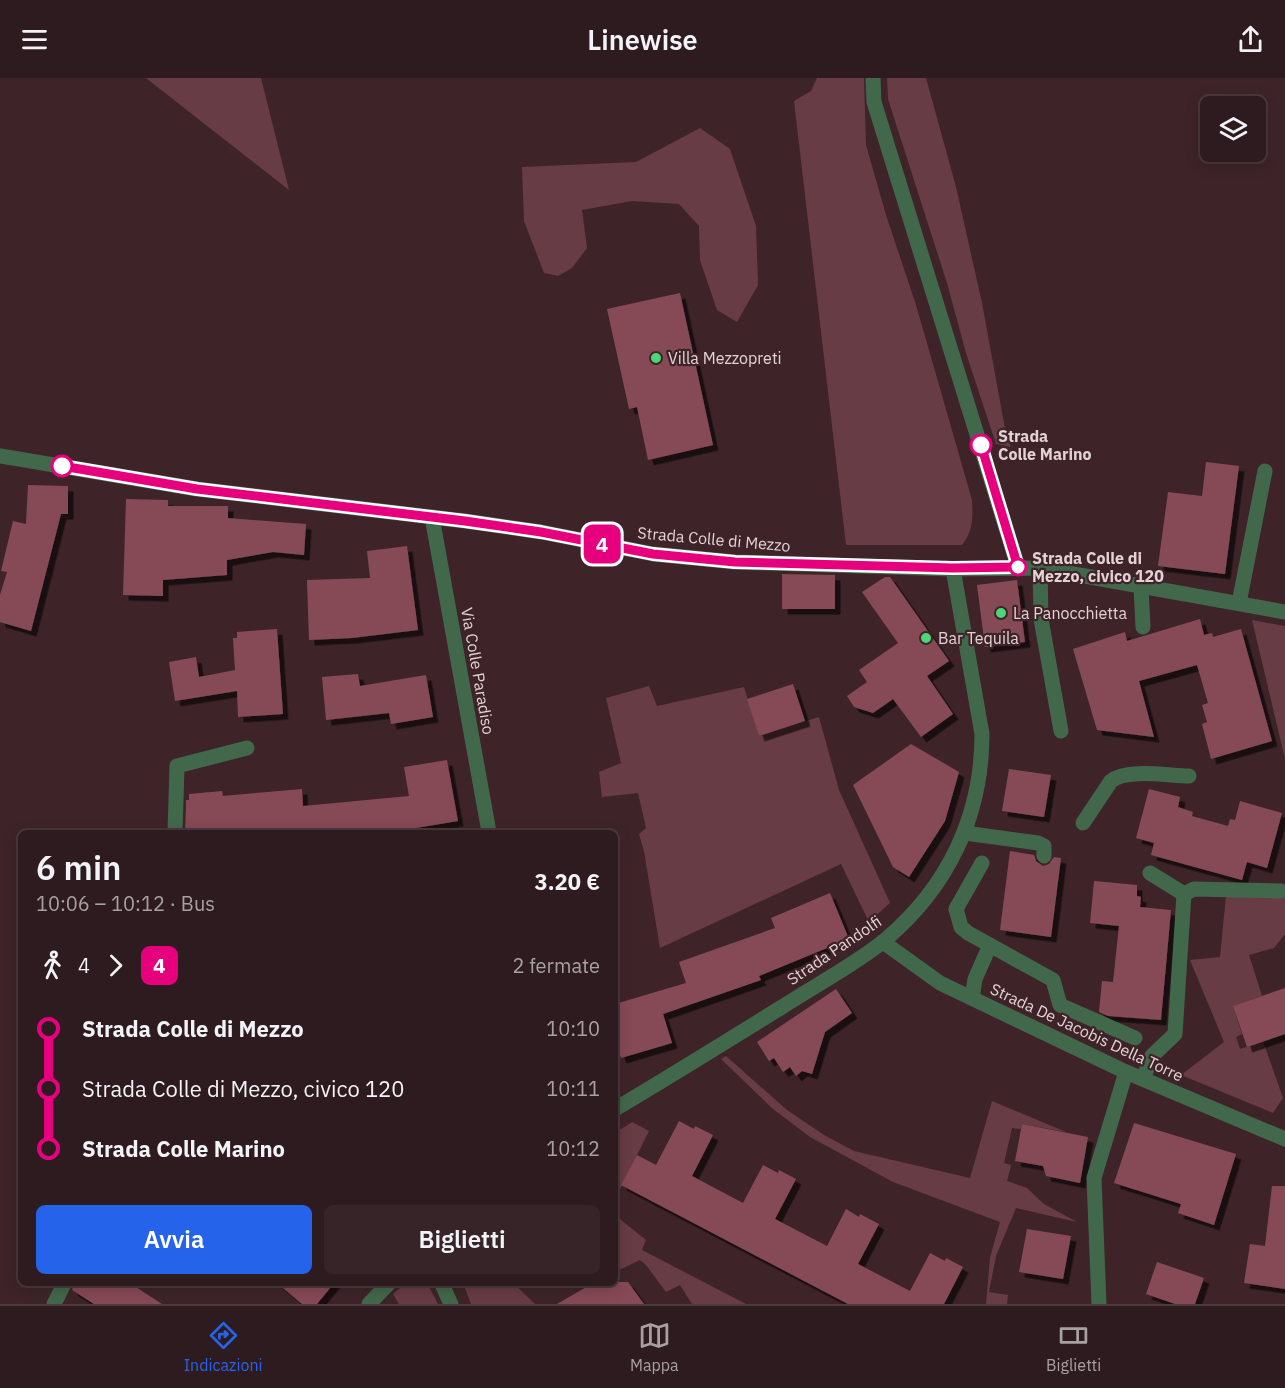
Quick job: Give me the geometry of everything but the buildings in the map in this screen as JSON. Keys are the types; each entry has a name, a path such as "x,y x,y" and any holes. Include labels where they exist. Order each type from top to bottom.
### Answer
{"street":[{"path":"873,78 874,102 1018,567"},
{"name":"Strada Colle di Mezzo","path":"0,456 197,489 541,532 665,555 735,562 1040,568 1285,612"},
{"path":"1239,603 1265,471"},
{"name":"Via Colle Paradiso","path":"432,517 489,830"},
{"name":"Strada Pandolfi","path":"618,1107 883,942 913,915 933,889 965,832 980,779 982,734 953,568"},
{"path":"1040,568 1041,619 1061,731"},
{"path":"1141,587 1143,627"},
{"path":"175,830 177,766 247,748"},
{"path":"1083,823 1111,781 1117,777 1130,774 1189,776"},
{"path":"965,832 1038,843 1044,846 1044,856"},
{"path":"982,863 956,909 961,927 1053,980 1060,1005 1135,1038"},
{"path":"1150,873 1184,894"},
{"path":"1184,894 1194,889 1281,891"},
{"path":"1143,1079 1152,1056 1175,1034 1184,894"},
{"name":"Strada De Jacobis Della Torre","path":"883,942 940,983 1126,1072 1285,1139"},
{"path":"972,998 975,979 990,945"},
{"path":"1099,1304 1094,1178 1126,1072"},
{"path":"54,1304 62,1286"},
{"path":"369,1304 386,1286"},
{"path":"443,1286 451,1304"}],"shaded area":[{"path":"146,78 261,78 289,190"},
{"path":"817,78 864,78 866,145 916,305 972,500 972,524 962,545 846,545 794,101 811,91"},
{"path":"887,78 926,78 956,187 982,303 1006,434 1011,447 996,444 888,99"},
{"path":"700,128 730,149 756,226 758,285 737,322 717,310 700,260 699,226 679,204 632,201 582,210 587,248 572,268 558,276 544,273 524,221 522,167 636,162"},
{"path":"1252,620 1285,626 1285,759"},
{"path":"649,686 657,706 744,687 759,736 819,717 839,790 890,903 869,922 841,864 660,948 644,851 639,834 646,828 638,793 602,797 599,772 621,763 606,698"},
{"path":"1226,896 1285,896 1285,934 1274,948 1249,955 1262,996 1233,1006 1242,1034 1236,1037 1240,1049 1263,1041 1283,1098 1273,1113 1181,1075 1224,1042 1190,960 1220,957"},
{"path":"726,1056 787,1110 824,1135 854,1151 970,1178 992,1101 1066,1132 1022,1124 1021,1129 1012,1128 1004,1163 1011,1165 1007,1181 1027,1188 1044,1204 1077,1222 1016,1208 996,1256 989,1292 1008,1295 1007,1304 986,1304 990,1258 1000,1222 893,1182 810,1137 773,1109 721,1059"},
{"path":"632,1122 649,1131 618,1193 618,1131"},
{"path":"618,1216 646,1240 642,1250 746,1304 692,1304 680,1285 666,1292 640,1260 618,1271"},
{"path":"402,1286 429,1286 438,1304 399,1304 393,1294"},
{"path":"464,1286 516,1286 535,1304 471,1304"}],"bus line":[{"name":"4","path":"62,466 197,489 541,532 653,554 735,562 953,568 1018,567 981,445"}],"place":[{"name":"Villa Mezzopreti","path":"656,358"},
{"name":"Strada Colle Marino","path":"981,445"},
{"name":"Strada Colle di Mezzo, civico 120","path":"1018,567"},
{"name":"La Panocchietta","path":"1001,613"},
{"name":"Bar Tequila","path":"926,638"}]}
